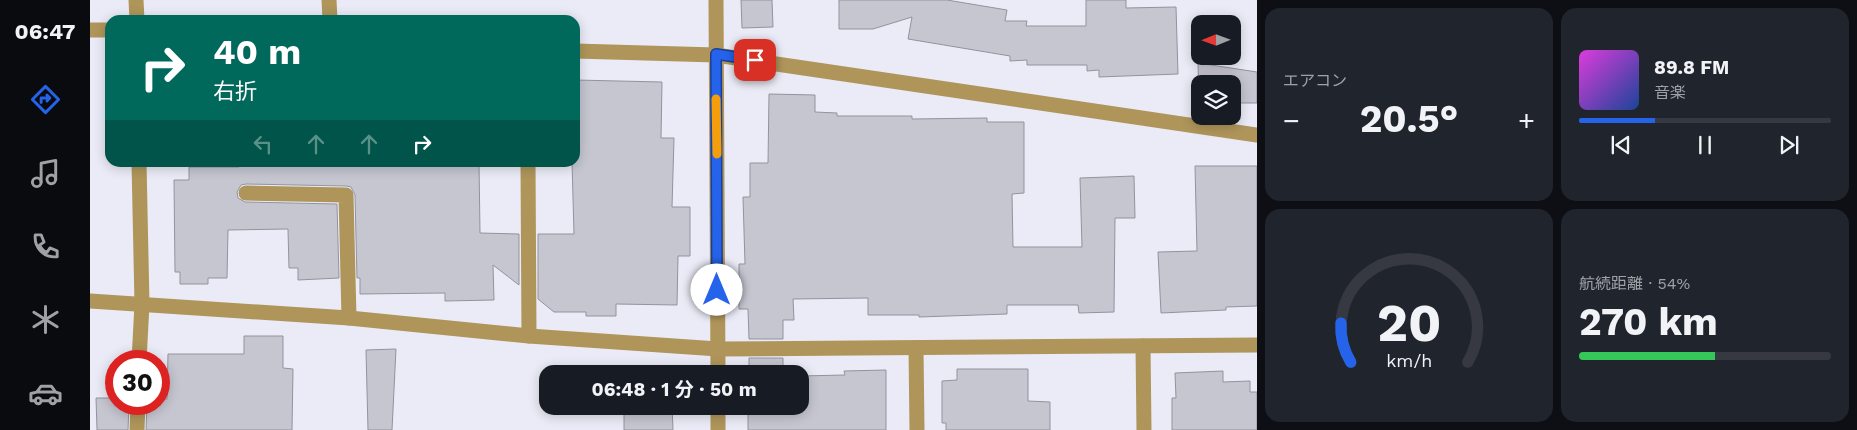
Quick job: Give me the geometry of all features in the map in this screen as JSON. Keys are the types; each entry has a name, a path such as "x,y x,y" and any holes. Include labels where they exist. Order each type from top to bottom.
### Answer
{"street":[{"path":"136,0 137,15"},
{"path":"329,0 330,15"},
{"path":"716,0 718,365"},
{"path":"90,30 105,30"},
{"path":"580,51 716,54 1257,135"},
{"path":"139,167 142,304 140,350"},
{"path":"528,167 529,336"},
{"path":"246,193 346,195 349,318"},
{"path":"90,301 349,318 529,336 718,349 1257,345"},
{"path":"1143,346 1144,430"},
{"path":"916,348 917,430"},
{"path":"137,430 138,415"},
{"path":"718,415 718,430"}],"building":[{"path":"741,0 772,0 773,27 742,28"},
{"path":"839,0 947,0 1007,10 1005,21 1027,21 1026,26 1086,26 1086,0 1126,0 1126,8 1176,7 1178,74 1099,77 1099,70 1087,71 1087,65 1027,65 1027,60 1010,61 1010,56 908,39 912,17 873,29 839,29"},
{"path":"1198,65 1211,65 1257,72 1257,103 1241,103 1241,75 1198,75"},
{"path":"580,80 662,82 661,138 674,138 672,207 690,207 690,256 678,256 677,305 616,304 616,316 586,316 586,312 554,312 538,299 538,234 574,234 572,167 580,167"},
{"path":"769,94 815,95 815,112 837,113 837,116 912,116 912,119 987,118 987,122 1024,122 1024,193 1012,194 1013,247 1082,247 1080,178 1134,176 1135,218 1115,218 1114,312 1079,313 1078,305 1007,305 1007,314 919,317 919,315 868,315 868,298 793,299 794,320 783,320 783,339 749,339 748,309 739,309 739,264 745,264 743,197 750,197 750,163 768,163"},
{"path":"1195,166 1257,166 1257,306 1226,307 1226,310 1161,313 1158,252 1197,251"},
{"path":"189,167 479,167 480,233 519,234 519,285 493,265 494,300 445,301 445,293 360,294 360,278 357,278 355,195 351,187 246,184 241,185 237,192 238,198 245,202 337,204 339,278 298,280 298,268 289,268 288,229 228,230 227,278 208,278 208,284 180,284 180,272 175,272 174,180 189,180"},
{"path":"244,336 283,336 283,368 293,369 292,430 146,430 147,415 170,415 170,354 244,354"},
{"path":"396,349 392,430 368,430 366,350"},
{"path":"749,358 783,358 783,365 749,365"},
{"path":"957,369 1028,369 1028,401 1050,402 1050,430 946,430 946,423 942,423 942,381 957,380"},
{"path":"886,370 886,430 748,430 748,415 809,415 809,376 845,375 844,371"},
{"path":"1223,371 1223,382 1250,381 1250,392 1257,392 1257,430 1172,430 1172,398 1176,398 1175,373"},
{"path":"96,398 105,398 105,415 129,415 128,430 97,430"},
{"path":"624,415 672,415 673,430 624,430"}],"slow traffic":[{"path":"716,99 717,154"}],"route":[{"path":"717,290 716,54 755,60"}]}
